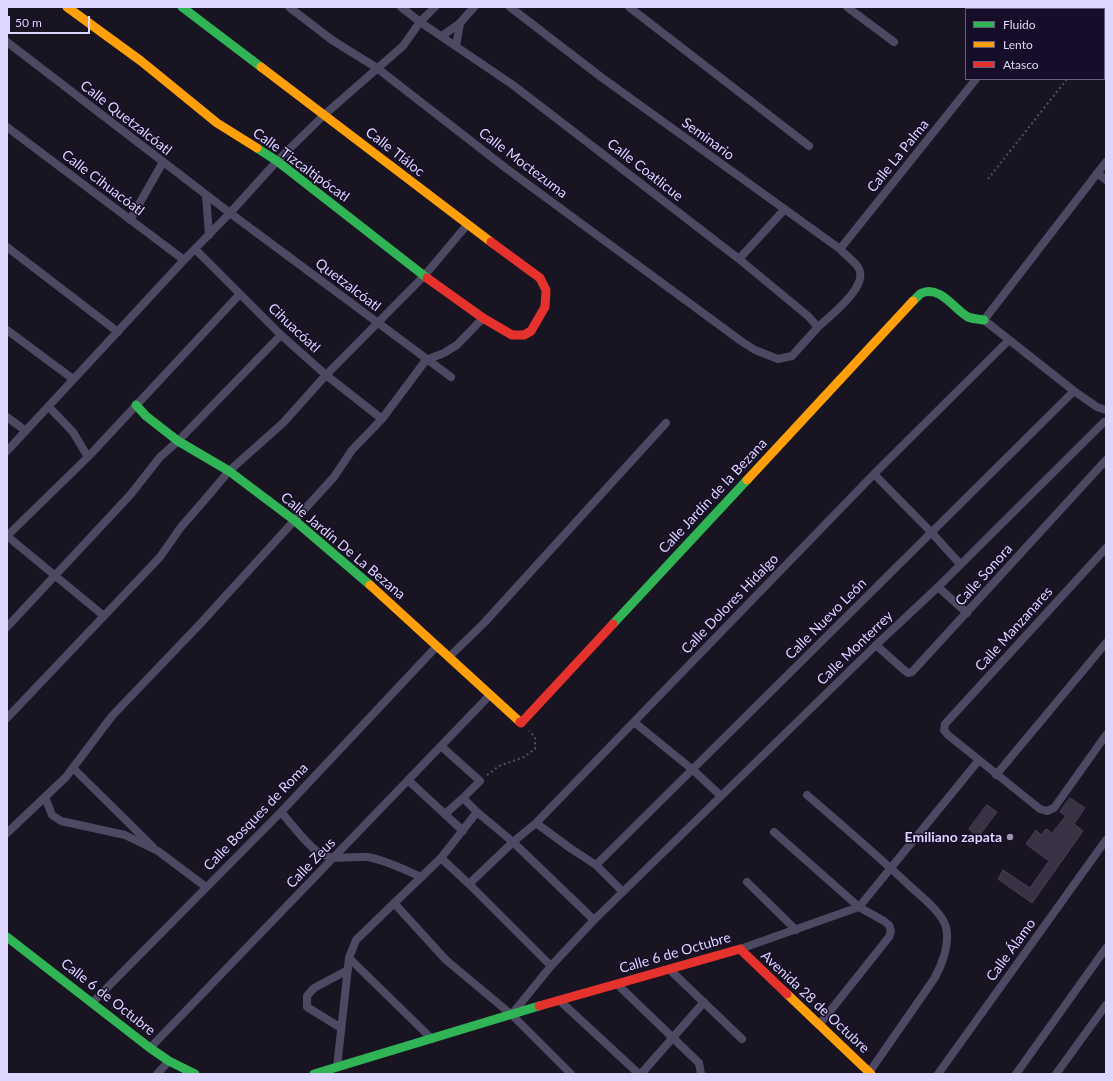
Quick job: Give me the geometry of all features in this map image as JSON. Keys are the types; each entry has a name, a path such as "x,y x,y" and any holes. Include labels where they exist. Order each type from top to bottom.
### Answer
{"street":[{"name":"Calle Tizcaltipócatl","path":"67,7 141,61 217,123 276,161 424,276 483,318 512,336 524,335"},
{"name":"Calle Tláloc","path":"182,7 467,225 540,278 546,290 545,308 531,330 524,335"},
{"name":"Calle Moctezuma","path":"289,7 332,40 377,68 507,169 755,350 778,359 792,356 818,327"},
{"name":"Calle Coatlicue","path":"400,7 411,11 420,22 513,84 739,259 808,316 818,327"},
{"path":"7,451 184,260 230,214 276,161 324,115 403,46 420,22 435,7"},
{"path":"442,36 460,23 474,7"},
{"name":"Seminario","path":"510,7 601,77 840,249 859,268 861,276 858,284 845,303 818,327"},
{"path":"629,7 809,146"},
{"path":"846,7 894,42"},
{"path":"456,46 460,23"},
{"name":"Calle Quetzalcóatl","path":"7,42 230,214"},
{"name":"Calle La Palma","path":"840,249 975,80"},
{"name":"Calle Cihuacóatl","path":"7,127 184,260"},
{"path":"130,220 163,162"},
{"path":"1106,162 984,320 1074,391 1097,407 1106,410"},
{"path":"1097,173 1106,180"},
{"path":"206,195 209,235"},
{"path":"739,259 784,210"},
{"name":"Quetzalcóatl","path":"230,214 451,377"},
{"path":"7,718 160,557 181,527 229,471 283,423 326,375 424,276 467,225"},
{"path":"7,247 118,332"},
{"name":"Cihuacóatl","path":"195,249 239,295 281,335 326,375 382,419"},
{"name":"Calle Jardín de la Bezana","path":"521,723 921,293 927,290 935,292 969,318 984,320"},
{"path":"104,616 7,536 88,456 239,295"},
{"path":"7,833 66,777 112,716 200,624 334,477 352,450 382,419 426,360 444,353 456,345 483,318"},
{"path":"7,330 73,380"},
{"path":"7,626 131,494 160,456 178,441 281,335"},
{"name":"Calle Dolores Hidalgo","path":"469,884 536,822 874,474 1009,340"},
{"name":"Calle Nuevo León","path":"596,866 1074,391"},
{"name":"Calle Jardín De La Bezana","path":"136,405 146,416 178,441 229,471 294,520 380,594 521,723"},
{"path":"49,407 73,432 88,456"},
{"path":"1097,407 1105,423"},
{"path":"7,417 26,432"},
{"path":"448,657 484,623 666,423"},
{"name":"Calle Monterrey","path":"512,1015 550,966 594,920 1105,423"},
{"name":"Calle Sonora","path":"876,645 908,673 912,672 1106,460"},
{"path":"874,474 960,564"},
{"name":"Calle Manzanares","path":"979,760 948,735 944,730 945,724 1106,548"},
{"path":"938,587 967,613"},
{"path":"996,774 1106,643"},
{"name":"Calle Bosques de Roma","path":"92,1003 281,812 437,646"},
{"name":"Calle Zeus","path":"150,1048 490,695"},
{"path":"634,722 693,770 721,796"},
{"path":"859,907 979,760 1040,809 1047,811 1054,808 1106,735"},
{"path":"441,746 480,781 445,814"},
{"path":"73,768 158,852"},
{"path":"408,780 463,831"},
{"path":"807,795 891,868 937,912 946,926 947,945 939,970 870,1073"},
{"path":"45,797 52,815 61,821 125,835 158,852 206,887"},
{"path":"463,798 477,812 513,842 594,920"},
{"path":"281,812 320,853 333,858 367,857 399,867 422,877"},
{"path":"337,1067 349,958 356,940 440,858 477,812"},
{"path":"536,822 596,866 623,892"},
{"path":"125,835 134,827"},
{"path":"774,832 859,907 889,925 891,931 888,937 819,1025"},
{"name":"Calle Álamo","path":"938,1074 1106,840"},
{"path":"440,858 469,884 550,966"},
{"path":"747,882 796,930"},
{"path":"394,903 446,960 512,1015 571,1074"},
{"name":"Calle 6 de Octubre","path":"314,1074 559,1000 740,949 859,907"},
{"name":"Calle 6 de Octubre","path":"7,937 150,1048 169,1061 195,1074"},
{"path":"1016,1074 1106,948"},
{"name":"Avenida 28 de Octubre","path":"740,949 870,1073"},
{"path":"349,958 432,1039"},
{"path":"669,969 742,1039"},
{"path":"342,1028 307,1007 307,996 314,988 348,970"},
{"path":"617,984 699,1063 701,1074"},
{"path":"559,1000 640,1074 704,1002"},
{"path":"1056,1074 1106,1005"},
{"path":"157,1074 169,1061"}],"path":[{"path":"988,179 1066,80"},
{"path":"480,781 499,766 524,757 535,749 535,737 521,723"}],"building":[{"path":"1070,798 1085,808 1074,824 1083,831 1032,903 998,879 1003,870 1030,888 1049,861 1026,844 1036,830 1041,835 1046,829 1052,833 1066,816 1060,812"},
{"path":"987,805 997,812 978,837 969,829"}],"traffic: fast":[{"path":"182,7 261,67"},
{"path":"257,148 277,161 427,278"},
{"path":"913,301 922,293 929,291 935,292 947,299 968,317 984,320"},
{"path":"136,405 146,416 178,441 229,471 294,520 370,585"},
{"path":"613,624 747,480"},
{"path":"7,937 150,1048 169,1061 195,1074"},
{"path":"314,1074 539,1006"}],"traffic: slow":[{"path":"67,7 141,61 217,123 257,148"},
{"path":"261,67 491,242"},
{"path":"747,480 913,301"},
{"path":"370,585 520,722"},
{"path":"787,994 871,1074"}],"traffic: jam":[{"path":"427,278 483,318 512,335 524,335 531,331 545,307 546,290 540,278 491,242"},
{"path":"520,722 521,723 613,624"},
{"path":"539,1006 740,949 787,994"}],"place":[{"name":"Emiliano zapata","path":"1010,837"}]}
